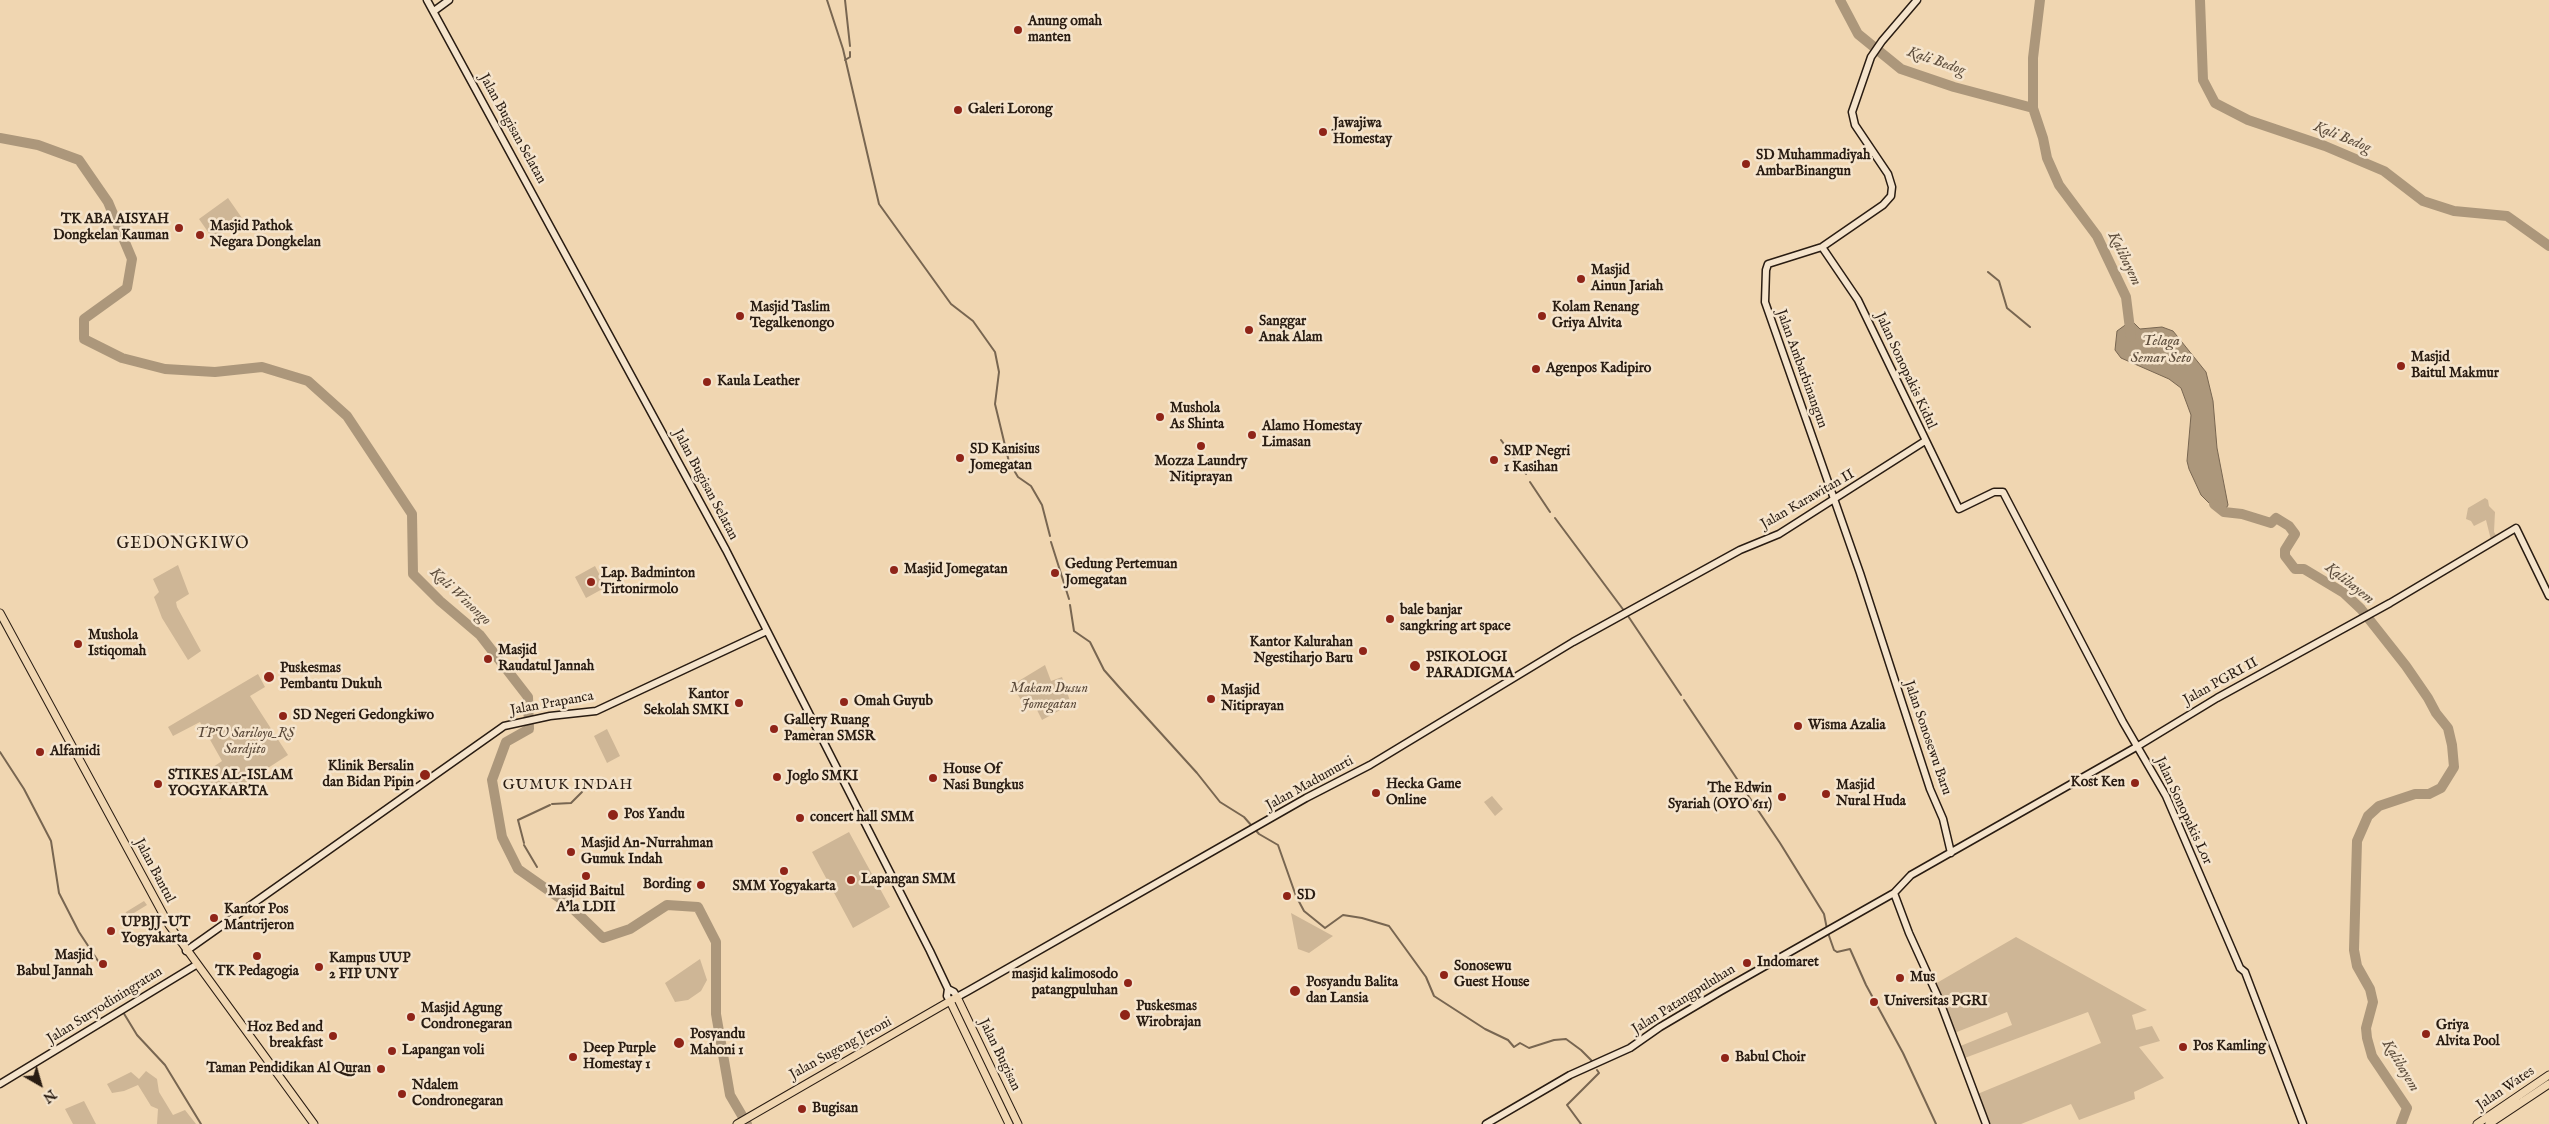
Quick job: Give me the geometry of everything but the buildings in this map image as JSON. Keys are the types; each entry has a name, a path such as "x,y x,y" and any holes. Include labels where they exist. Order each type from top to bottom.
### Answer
{"main road":[{"name":"Jalan Bantul","path":"0,613 169,925 186,951 314,1124"},
{"name":"Jalan Sugeng Jeroni","path":"738,1124 954,999"},
{"name":"Jalan Bugisan","path":"954,999 1009,1124"},
{"name":"Jalan Bugisan","path":"954,999 1018,1124"},
{"name":"Jalan Wates","path":"2477,1124 2549,1075"},
{"name":"Jalan Wates","path":"2489,1124 2549,1084"}],"street":[{"name":"Jalan Bugisan Selatan","path":"428,0 611,335 767,631 948,989 947,996 954,999"},
{"path":"434,12 449,0"},
{"name":"Jalan Ambarbinangun","path":"1878,632 1860,574 1764,302 1768,264 1822,247 1883,205 1892,196 1892,187 1888,174 1859,132 1852,117 1855,97 1871,58 1882,41 1917,0"},
{"name":"Jalan Sonopakis Kidul","path":"1822,247 1858,300 1959,509 1994,492 2003,492"},
{"name":"Jalan Karawitan II","path":"1672,587 1740,550 1779,534 1925,441"},
{"name":"Jalan Sonopakis Lor","path":"2003,492 2123,722 2166,796 2240,968 2245,972 2303,1124"},
{"name":"Jalan PGRI II","path":"1894,893 1911,875 2138,746 2217,698 2373,612 2506,536 2516,528 2520,536 2506,536"},
{"path":"2520,536 2549,596"},
{"name":"Jalan Madumurti","path":"954,999 1250,832 1306,798 1370,765 1436,723 1672,587"},
{"name":"Jalan Prapanca","path":"186,951 415,787 465,755 498,729 550,716 582,714 599,710 767,631"},
{"name":"Jalan Sonosewu Baru","path":"1878,632 1930,789 1943,819 1950,853"},
{"path":"1894,893 1916,950 1939,999 1986,1124"},
{"name":"Jalan Patangpuluhan","path":"1486,1124 1570,1075 1630,1048 1660,1026 1894,893"},
{"name":"Jalan Suryodiningratan","path":"0,1084 196,964"}],"green space":[{"path":"228,198 242,218 213,239 199,219"},
{"path":"2485,498 2495,512 2494,532 2496,535 2505,533 2510,538 2492,544 2486,520 2474,526 2471,521 2466,519 2468,508"},
{"path":"178,565 189,594 176,602 177,607 201,651 188,660 162,618 154,597 159,592 153,579"},
{"name":"Lap. Badminton Tirtonirmolo","path":"595,566 606,587 586,598 575,577"},
{"name":"Makam Dusun Jomegatan","path":"1045,665 1051,681 1062,677 1071,704 1042,720 1030,696 1021,700 1012,685"},
{"name":"TPU Sariloyo_RS Sardjito","path":"258,674 265,687 250,696 288,755 220,799 216,794 210,798 197,778 222,761 200,722 173,736 168,727"},
{"path":"607,729 620,756 607,763 594,736"},
{"path":"1492,796 1503,809 1495,816 1484,802"},
{"name":"Lapangan SMM","path":"849,832 890,907 853,928 812,852"},
{"path":"144,901 147,905 129,916 125,915 126,912"},
{"path":"1291,913 1333,936 1309,953 1298,949"},
{"path":"2016,937 2147,1010 2132,1015 2136,1030 2152,1026 2160,1041 2139,1047 2164,1078 2134,1092 2135,1099 2079,1120 2071,1104 2021,1124 1987,1124 1975,1095 2101,1043 2088,1012 1962,1059 1958,1047 2012,1025 2007,1012 1952,1034 1935,984"},
{"path":"700,959 707,980 701,991 688,1000 675,1002 665,983"},
{"path":"146,1071 157,1079 159,1092 173,1115 185,1110 196,1124 157,1124 158,1109 151,1106 138,1085 124,1091 112,1093 107,1084 131,1072 139,1079"},
{"path":"84,1101 96,1124 73,1124 65,1109"}],"water":[{"name":"Telaga Semar Seto","path":"2128,323 2134,323 2140,329 2162,327 2173,331 2206,372 2213,401 2217,448 2228,505 2222,516 2201,495 2189,469 2187,461 2191,415 2181,388 2169,379 2121,358 2115,350 2117,331"}],"waterway":[{"path":"827,0 843,49 879,204 951,304 973,321 995,352 999,372 995,404 1009,462 1018,477 1031,486 1042,505 1050,536"},
{"path":"845,0 850,46"},
{"name":"Kali Bedog","path":"1840,0 1858,34 1901,69 1954,87 2033,108 2033,58 2040,0"},
{"name":"Kali Bedog","path":"2200,0 2203,80 2215,103 2248,120 2325,146 2384,171 2423,201 2454,211 2507,216 2549,246"},
{"path":"845,60 850,57 850,52"},
{"name":"Kalibayem","path":"2033,108 2043,138 2047,158 2059,185 2097,236 2126,297 2131,337"},
{"name":"Kali Winongo","path":"0,138 38,145 79,160 108,202 132,259 127,288 84,319 84,339 122,358 165,369 215,372 262,367 308,381 347,416 412,514 413,574 440,601 480,635 528,697 529,729 506,742 492,780 502,837 518,869 568,904 603,938 630,929 667,905 698,907 716,942 716,1014 730,1095 747,1124"},
{"path":"1988,272 1999,281 2007,308 2030,327"},
{"path":"1501,440 1526,474"},
{"path":"1530,482 1550,512"},
{"name":"Kalibayem","path":"2214,504 2224,512 2242,514 2271,523 2276,518 2289,526 2295,534 2285,550 2285,556 2295,569 2304,569 2344,593 2361,609 2406,666 2436,713 2448,728 2454,767 2441,788 2429,794 2415,794 2379,806 2368,816 2357,841 2354,950 2357,966 2370,989 2373,1002 2366,1028 2367,1038 2372,1056 2407,1108 2401,1124"},
{"path":"1555,518 1628,616 1681,695"},
{"path":"1051,542 1069,599"},
{"path":"1070,605 1074,631 1090,642 1104,670 1197,773 1220,802 1244,817 1259,834 1278,845 1296,896 1304,911 1325,928 1343,915 1362,918 1389,926 1426,977 1434,996 1485,1029 1508,1040 1514,1047 1520,1043 1529,1048 1554,1040 1566,1039 1594,1063"},
{"path":"1684,700 1780,843 1824,914 1827,929"},
{"path":"0,752 24,789 51,841 59,893 79,932 102,967"},
{"path":"582,791 600,780"},
{"path":"552,804 571,803 582,792"},
{"path":"524,843 518,820 550,805"},
{"path":"524,845 537,867"},
{"path":"1828,933 1834,950 1837,952 1850,949 1866,985 1903,1053 1936,1124"},
{"path":"123,1012 137,1035 165,1065 201,1124"},
{"path":"1581,1124 1567,1105 1599,1073 1597,1070"}],"place":[{"name":"Anung omah manten","path":"1018,30"},
{"name":"Galeri Lorong","path":"958,110"},
{"name":"Jawajiwa Homestay","path":"1323,132"},
{"name":"SD Muhammadiyah AmbarBinangun","path":"1746,164"},
{"name":"TK ABA AISYAH Dongkelan Kauman","path":"179,228"},
{"name":"Masjid Pathok Negara Dongkelan","path":"200,235"},
{"name":"Masjid Ainun Jariah","path":"1581,279"},
{"name":"Masjid Taslim Tegalkenongo","path":"740,316"},
{"name":"Kolam Renang Griya Alvita","path":"1542,316"},
{"name":"Sanggar Anak Alam","path":"1249,330"},
{"name":"Masjid Baitul Makmur","path":"2401,366"},
{"name":"Agenpos Kadipiro","path":"1536,369"},
{"name":"Kaula Leather","path":"707,382"},
{"name":"Mushola As Shinta","path":"1160,417"},
{"name":"Alamo Homestay Limasan","path":"1252,435"},
{"name":"Mozza Laundry Nitiprayan","path":"1201,446"},
{"name":"SD Kanisius Jomegatan","path":"960,458"},
{"name":"SMP Negri 1 Kasihan","path":"1494,460"},
{"name":"Masjid Jomegatan","path":"894,570"},
{"name":"Gedung Pertemuan Jomegatan","path":"1055,573"},
{"name":"Lap. Badminton Tirtonirmolo","path":"591,582"},
{"name":"bale banjar sangkring art space","path":"1390,619"},
{"name":"Mushola Istiqomah","path":"78,644"},
{"name":"Kantor Kalurahan Ngestiharjo Baru","path":"1363,651"},
{"name":"Masjid Raudatul Jannah","path":"488,659"},
{"name":"PSIKOLOGI PARADIGMA","path":"1415,666"},
{"name":"Puskesmas Pembantu Dukuh","path":"269,677"},
{"name":"Masjid Nitiprayan","path":"1211,699"},
{"name":"Omah Guyub","path":"844,702"},
{"name":"Kantor Sekolah SMKI","path":"739,703"},
{"name":"SD Negeri Gedongkiwo","path":"283,716"},
{"name":"Wisma Azalia","path":"1798,726"},
{"name":"Gallery Ruang Pameran SMSR","path":"774,729"},
{"name":"Alfamidi","path":"40,752"},
{"name":"Klinik Bersalin dan Bidan Pipin","path":"425,775"},
{"name":"Joglo SMKI","path":"777,777"},
{"name":"House Of Nasi Bungkus","path":"933,778"},
{"name":"Kost Ken","path":"2135,783"},
{"name":"STIKES AL-ISLAM YOGYAKARTA","path":"158,784"},
{"name":"Hecka Game Online","path":"1376,793"},
{"name":"Masjid Nural Huda","path":"1826,794"},
{"name":"The Edwin Syariah (OYO 611)","path":"1782,797"},
{"name":"Pos Yandu","path":"613,815"},
{"name":"concert hall SMM","path":"800,818"},
{"name":"Masjid An-Nurrahman Gumuk Indah","path":"571,852"},
{"name":"SMM Yogyakarta","path":"784,871"},
{"name":"Masjid Baitul A'la LDII","path":"586,876"},
{"name":"Lapangan SMM","path":"851,880"},
{"name":"Bording","path":"701,885"},
{"name":"SD","path":"1287,896"},
{"name":"Kantor Pos Mantrijeron","path":"214,918"},
{"name":"UPBJJ-UT Yogyakarta","path":"111,931"},
{"name":"TK Pedagogia","path":"257,956"},
{"name":"Indomaret","path":"1747,963"},
{"name":"Masjid Babul Jannah","path":"103,964"},
{"name":"Kampus UUP 2 FIP UNY","path":"319,967"},
{"name":"Sonosewu Guest House","path":"1444,975"},
{"name":"Mus","path":"1900,978"},
{"name":"masjid kalimosodo patangpuluhan","path":"1128,983"},
{"name":"Posyandu Balita dan Lansia","path":"1295,991"},
{"name":"Universitas PGRI","path":"1874,1002"},
{"name":"Puskesmas Wirobrajan","path":"1125,1015"},
{"name":"Masjid Agung Condronegaran","path":"411,1017"},
{"name":"Griya Alvita Pool","path":"2426,1034"},
{"name":"Hoz Bed and breakfast","path":"333,1036"},
{"name":"Posyandu Mahoni 1","path":"679,1043"},
{"name":"Pos Kamling","path":"2183,1047"},
{"name":"Lapangan voli","path":"392,1051"},
{"name":"Deep Purple Homestay 1","path":"573,1057"},
{"name":"Babul Choir","path":"1725,1058"},
{"name":"Taman Pendidikan Al Quran","path":"381,1069"},
{"name":"Ndalem Condronegaran","path":"402,1094"},
{"name":"Bugisan","path":"802,1109"}],"district":[{"name":"GEDONGKIWO","path":"183,545"},
{"name":"GUMUK INDAH","path":"568,786"}]}
